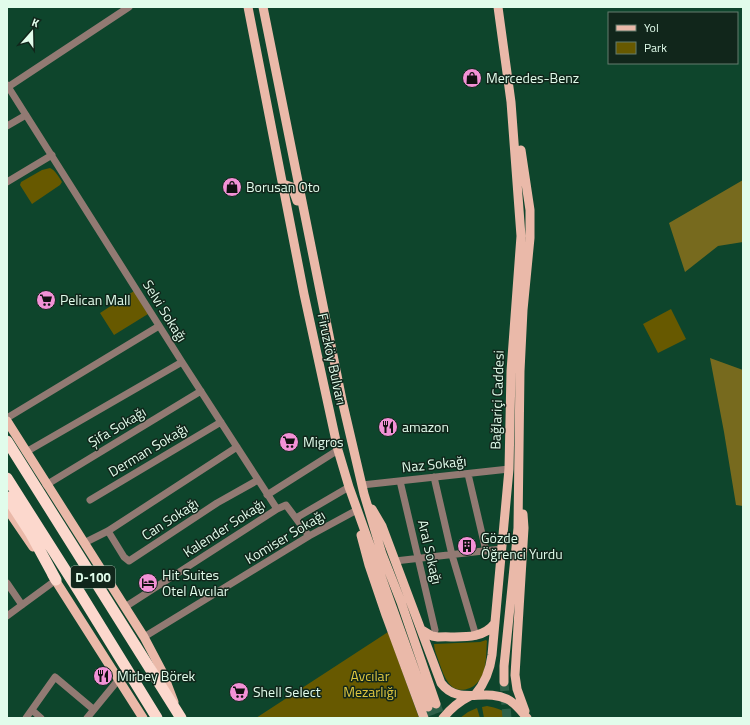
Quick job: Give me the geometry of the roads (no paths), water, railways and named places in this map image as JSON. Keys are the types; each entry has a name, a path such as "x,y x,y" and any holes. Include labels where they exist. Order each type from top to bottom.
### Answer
{"highway":[{"name":"D-100","path":"7,441 179,715"},
{"name":"D-100","path":"7,478 157,718"},
{"path":"7,497 56,580"}],"main road":[{"name":"Firuzköy Bulvarı","path":"248,7 304,294 338,450 357,510 432,706 401,602 382,554 363,490 342,400 277,84 263,7"},
{"name":"Bağlariçi Caddesi","path":"472,696 484,683 489,673 492,655 509,469 511,370 522,285 530,238 530,210 520,147 510,102 498,7"},
{"path":"283,184 292,187 300,217 308,231"},
{"name":"Bağlariçi Caddesi","path":"504,682 504,666 518,528 520,371 524,310 522,285"},
{"path":"7,421 46,485 144,637 163,673 179,715"},
{"path":"363,490 382,526 439,679 445,688 455,694 472,696"},
{"path":"518,495 524,528 515,675 517,690 527,718"},
{"path":"7,509 56,580 143,718"},
{"path":"357,510 361,537 369,565 424,718"},
{"path":"422,630 432,636 438,637 476,636 486,632 495,623"},
{"path":"443,718 450,709 461,700 472,696 485,694 496,695 508,699 517,706 527,718"}],"street":[{"path":"8,86 129,7"},
{"name":"Selvi Sokağı","path":"8,86 159,326 277,509"},
{"path":"7,126 26,115"},
{"path":"7,182 52,155"},
{"path":"7,418 159,326"},
{"path":"26,452 182,362"},
{"name":"Şifa Sokağı","path":"46,485 201,391"},
{"name":"Derman Sokağı","path":"90,500 221,422"},
{"path":"84,543 108,531 237,447"},
{"path":"267,495 338,450"},
{"name":"Naz Sokağı","path":"363,490 400,481 509,469"},
{"path":"468,474 486,551"},
{"path":"434,477 452,555 476,636"},
{"name":"Can Sokağı","path":"108,531 124,557 129,561 217,503 258,480"},
{"name":"Aral Sokağı","path":"400,481 436,630"},
{"path":"296,518 349,487"},
{"path":"277,509 286,505 309,536"},
{"name":"Kalender Sokağı","path":"125,607 277,509"},
{"name":"Komiser Sokağı","path":"144,637 309,536 357,510"},
{"path":"395,561 501,549"},
{"path":"7,616 56,580"},
{"path":"7,583 22,605"},
{"path":"26,718 55,677 93,709"},
{"path":"87,718 119,679"},
{"path":"32,710 41,718"}],"tunnel":[{"path":"504,682 507,718"},
{"path":"436,704 441,718"},
{"path":"428,707 432,718"}],"place":[{"name":"Mercedes-Benz","path":"472,78"},
{"name":"Borusan Oto","path":"232,187"},
{"name":"Pelican Mall","path":"46,300"},
{"name":"amazon","path":"388,427"},
{"name":"Migros","path":"289,442"},
{"name":"Gözde Öğrenci Yurdu","path":"467,546"},
{"name":"Hit Suites Otel Avcılar","path":"148,583"},
{"name":"Mirbey Börek","path":"103,676"},
{"name":"Shell Select","path":"239,692"}],"park label":[{"name":"Avcılar Mezarlığı","path":"370,684"}]}
